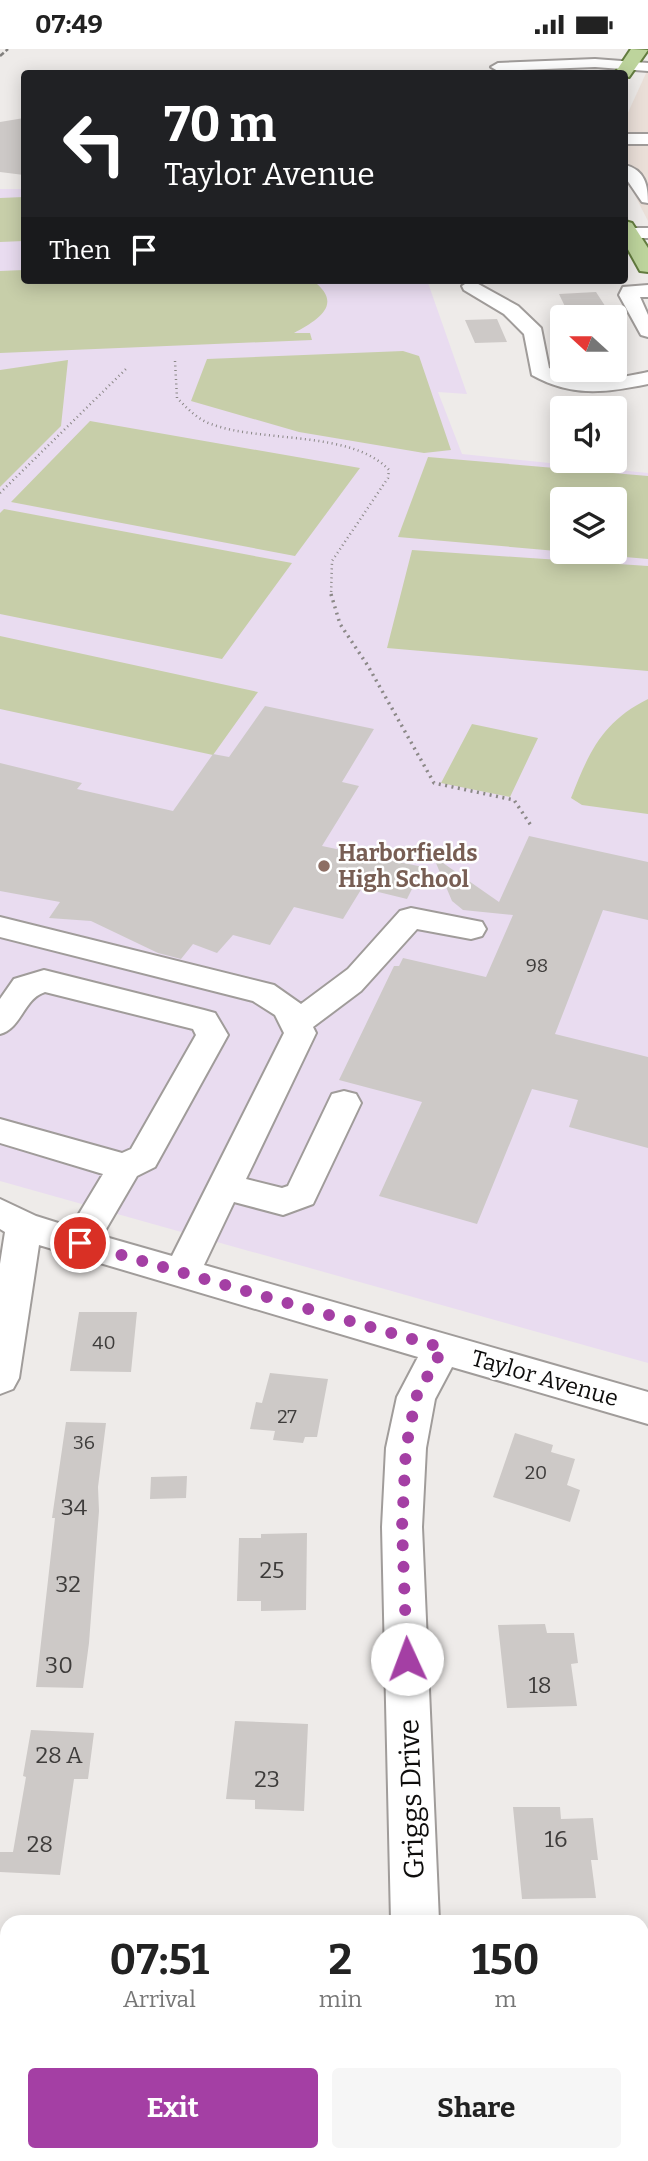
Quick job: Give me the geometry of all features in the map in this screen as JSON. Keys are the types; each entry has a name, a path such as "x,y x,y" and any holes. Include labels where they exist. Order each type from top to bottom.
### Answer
{"main road":[{"path":"626,69 640,49"},
{"path":"634,231 646,258"}],"street":[{"path":"498,68 595,63 648,70"},
{"path":"628,136 648,134"},
{"path":"628,136 648,139"},
{"path":"628,172 648,198"},
{"path":"471,286 541,332 539,371 561,385 585,387 648,378"},
{"path":"648,291 630,291 628,295 648,329"},
{"path":"295,1023 336,995 365,969 389,938 411,918 471,929"},
{"path":"0,927 263,993 289,1008 300,1033 182,1273"},
{"path":"0,1023 25,987 44,981 204,1021 212,1035 143,1158 125,1167 80,1243"},
{"path":"224,1187 283,1202 292,1201 301,1195 344,1103"},
{"path":"0,1131 125,1167"},
{"path":"0,1378 12,1219"},
{"name":"Taylor Avenue","path":"12,1219 80,1243 648,1408"},
{"name":"Griggs Drive","path":"415,1915 402,1527 406,1448 416,1397 443,1348"}],"path":[{"path":"175,361 177,398 192,415 225,427 340,447 377,457 389,470 388,478 332,561 330,592 340,624 368,666 435,783 514,800 532,828"},
{"path":"0,493 127,369"}],"shaded area":[{"path":"648,69 648,221 628,182 628,112"},
{"name":"Harborfields High School","path":"0,189 21,189 21,284 428,284 467,394 438,392 462,454 550,463 550,473 627,473 627,471 648,473 648,1363 0,1181"}],"green space":[{"path":"21,197 21,241 0,242 0,198"},
{"path":"21,270 21,284 316,284 322,289 327,304 319,317 294,333 310,333 312,340 0,353 0,271"},
{"path":"403,351 419,356 451,450 424,453 299,432 191,401 207,359"},
{"path":"68,360 61,426 0,487 0,370"},
{"path":"90,421 360,468 295,556 11,502"},
{"path":"428,457 550,468 550,473 648,476 648,559 627,557 627,487 550,487 550,550 398,537"},
{"path":"4,509 292,563 222,659 0,614 0,513"},
{"path":"412,550 550,559 550,564 648,566 648,671 387,648"},
{"path":"0,636 258,692 213,755 0,709"},
{"path":"648,699 648,814 582,805 571,798 584,766 608,728 632,708"},
{"path":"472,724 538,738 510,797 441,783"}],"building":[{"path":"21,118 21,175 0,172 0,122"},
{"path":"596,292 604,305 564,305 559,294"},
{"path":"497,319 507,342 475,343 465,320"},
{"path":"265,706 374,729 342,782 359,786 322,846 423,867 407,899 362,888 343,919 294,907 270,945 233,935 217,953 193,944 181,959 158,953 91,921 49,918 60,902 0,891 0,763 82,783 77,789 173,811 213,754 229,757"},
{"path":"529,836 648,862 648,920 603,910 555,1034 648,1057 648,1148 569,1127 578,1100 532,1089 477,1224 379,1196 422,1102 339,1080 394,966 399,966 403,958 486,977 513,915 463,910 452,901 433,856 499,902"},
{"path":"79,1312 137,1312 131,1372 70,1371"},
{"path":"270,1373 328,1379 317,1437 305,1437 303,1443 273,1440 275,1431 250,1429 256,1402 262,1403"},
{"path":"66,1422 106,1423 98,1487 99,1511 89,1643 83,1688 36,1687 55,1518 52,1518"},
{"path":"515,1433 553,1445 551,1452 575,1459 567,1485 580,1490 570,1522 493,1497"},
{"path":"187,1476 186,1498 150,1499 151,1477"},
{"path":"307,1533 306,1610 261,1611 261,1601 237,1601 239,1538 261,1538 261,1534"},
{"path":"545,1624 547,1633 574,1633 578,1663 571,1664 577,1706 507,1708 498,1625"},
{"path":"235,1721 308,1724 304,1811 255,1809 255,1800 226,1799"},
{"path":"31,1730 94,1733 88,1779 74,1779 60,1875 0,1872 0,1852 13,1852"},
{"path":"513,1807 560,1807 561,1819 593,1818 598,1860 591,1860 596,1898 522,1899"}],"railway":[{"path":"0,56 8,49"}],"place":[{"name":"Harborfields High School","path":"324,866"}],"route":[{"path":"80,1243 443,1348 416,1397 406,1448 402,1527 407,1659"}]}
